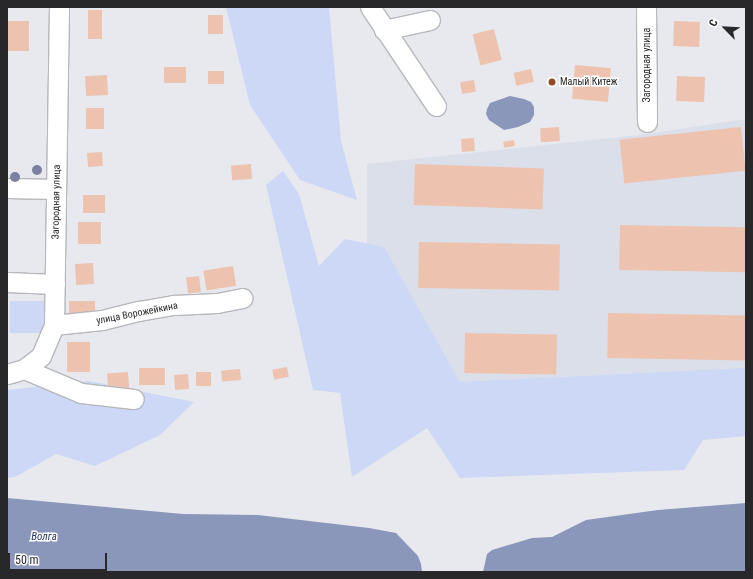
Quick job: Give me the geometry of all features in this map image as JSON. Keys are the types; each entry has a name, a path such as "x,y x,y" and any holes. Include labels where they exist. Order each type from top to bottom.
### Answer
{"street":[{"name":"Загородная улица","path":"16,372 41,356 54,325 59,7"},
{"path":"370,7 436,106"},
{"name":"Загородная улица","path":"646,7 647,122"},
{"path":"384,30 430,20"},
{"path":"7,188 56,189"},
{"path":"7,282 55,284"},
{"name":"улица Ворожейкина","path":"54,325 95,321 174,305 216,304 243,298"},
{"path":"16,372 81,393 134,399"}],"shaded area":[{"path":"226,7 329,7 341,141 357,200 300,180 250,105"},
{"path":"746,119 746,384 460,397 367,261 367,164 639,135"},
{"path":"283,171 299,194 319,266 345,239 384,247 460,382 746,368 746,436 703,440 684,470 460,478 427,428 352,477 340,393 313,390 266,185"},
{"path":"10,301 44,301 44,333 10,333"},
{"path":"89,381 194,402 160,435 95,466 56,454 15,477 7,478 7,390"}],"water":[{"path":"510,96 531,102 534,107 534,115 530,122 518,127 504,130 489,120 486,114 490,103"},
{"name":"Волга","path":"7,498 183,514 258,515 369,528 396,533 418,556 422,572 7,572"},
{"path":"746,503 746,572 483,572 487,554 492,550 532,538 552,537 586,520 658,510"}],"building":[{"path":"88,10 102,10 102,39 88,39"},
{"path":"208,15 223,15 223,34 208,34"},
{"path":"8,21 29,21 29,51 8,51"},
{"path":"674,21 700,22 699,47 673,46"},
{"path":"494,29 502,60 480,65 473,34"},
{"path":"575,65 611,68 608,102 572,99"},
{"path":"164,67 186,67 186,83 164,83"},
{"path":"531,69 534,82 516,86 513,73"},
{"path":"208,71 224,71 224,84 208,84"},
{"path":"107,75 108,95 86,96 85,76"},
{"path":"677,76 705,77 704,102 676,101"},
{"path":"474,80 476,92 462,94 460,82"},
{"path":"86,108 104,108 104,129 86,129"},
{"path":"559,127 560,141 541,142 540,128"},
{"path":"741,127 746,171 624,184 620,140"},
{"path":"474,138 475,151 462,152 461,139"},
{"path":"514,140 515,146 504,148 503,142"},
{"path":"102,152 103,166 88,167 87,153"},
{"path":"251,164 252,179 232,180 231,165"},
{"path":"415,164 544,169 542,209 414,205"},
{"path":"83,195 105,195 105,213 83,213"},
{"path":"78,222 101,222 101,244 78,244"},
{"path":"620,225 746,227 745,272 619,270"},
{"path":"419,242 560,244 559,290 418,288"},
{"path":"93,263 94,284 76,285 75,264"},
{"path":"233,266 236,286 206,290 203,271"},
{"path":"199,276 201,292 188,293 186,278"},
{"path":"69,301 95,301 95,313 69,313"},
{"path":"608,313 746,315 745,360 607,358"},
{"path":"465,333 557,335 556,375 464,373"},
{"path":"67,342 90,342 90,372 67,372"},
{"path":"287,367 289,377 274,380 272,370"},
{"path":"139,368 165,368 165,385 139,385"},
{"path":"240,369 241,380 222,382 221,371"},
{"path":"128,372 129,388 108,389 107,373"},
{"path":"196,372 211,372 211,386 196,386"},
{"path":"188,374 189,389 175,390 174,375"}],"place":[{"name":"Малый Китеж","path":"552,82"}]}
